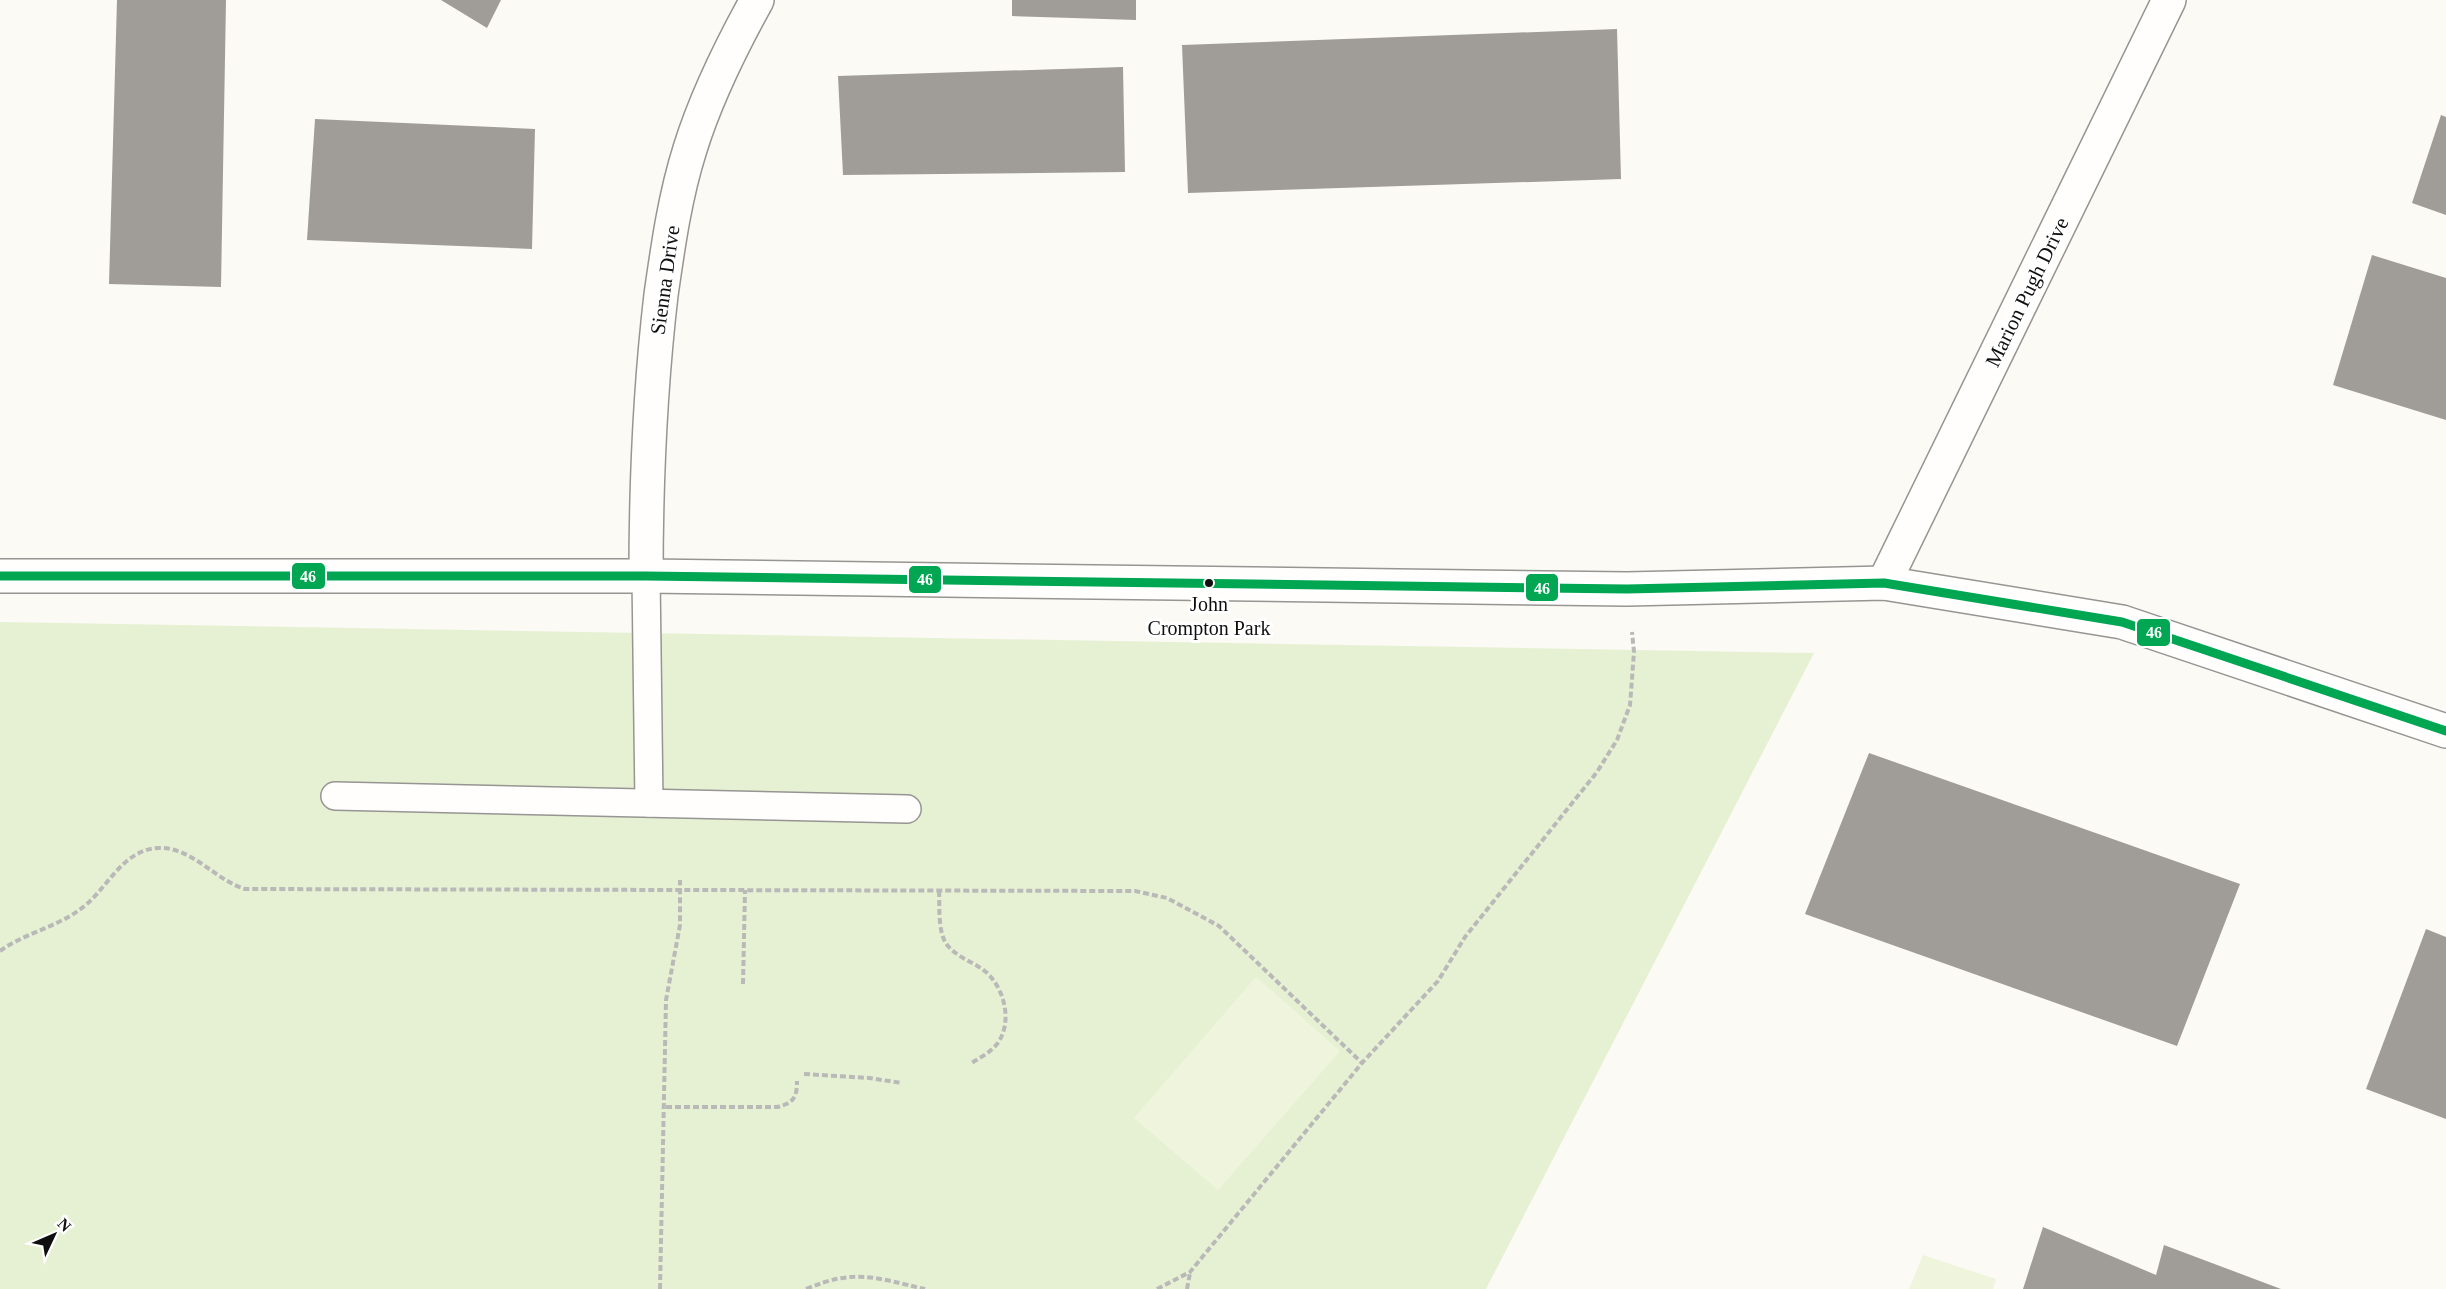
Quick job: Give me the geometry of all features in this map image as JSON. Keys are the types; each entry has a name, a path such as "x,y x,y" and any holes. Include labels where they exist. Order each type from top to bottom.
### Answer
{"street":[{"name":"Sienna Drive","path":"646,576 647,455 656,340 669,235 690,149 732,44 757,0"},
{"name":"Marion Pugh Drive","path":"1884,583 2169,0"},
{"path":"0,576 646,576 1628,589 1884,583 2122,622 2446,731"}],"lane":[{"path":"646,576 649,803"},
{"path":"335,796 907,809"}],"path":[{"path":"1157,1289 1190,1272 1362,1063 1438,981 1465,936 1597,772 1617,740 1630,705 1634,652 1628,589"},
{"path":"0,951 13,941 55,926 88,902 134,855 160,848 179,852 230,884 245,890 1135,891 1167,898 1219,926 1362,1063"},
{"path":"660,1289 666,1107 666,1000 680,924 681,880"},
{"path":"743,984 745,890"},
{"path":"939,891 941,926 946,944 963,959 985,972 996,983 1004,1005 1004,1030 997,1044 970,1064"},
{"path":"804,1074 869,1078 902,1083"},
{"path":"666,1107 777,1107 790,1104 797,1095 797,1081"},
{"path":"1187,1289 1190,1272"},
{"path":"806,1289 831,1278 857,1275 925,1289"}],"green space":[{"name":"John Crompton Park","path":"0,622 1814,653 1486,1289 0,1289"},
{"path":"1256,977 1340,1051 1218,1190 1134,1118"},
{"path":"1923,1255 1996,1279 1993,1289 1909,1289"}],"building":[{"path":"117,0 226,0 221,287 109,284"},
{"path":"441,0 501,0 487,28"},
{"path":"1012,0 1136,0 1136,20 1012,16"},
{"path":"1617,29 1621,179 1188,193 1182,45"},
{"path":"1123,67 1125,172 843,175 838,76"},
{"path":"2441,115 2446,117 2446,215 2412,203"},
{"path":"315,119 535,129 532,249 307,240"},
{"path":"2372,255 2446,278 2446,420 2333,385"},
{"path":"1869,753 2240,884 2177,1046 1805,914"},
{"path":"2426,929 2446,937 2446,1119 2366,1089"},
{"path":"2043,1227 2156,1275 2164,1245 2281,1289 2023,1289"}],"transit line":[{"name":"46","path":"0,576 646,576 1627,589 1884,583 2122,622 2446,731"}],"place":[{"name":"John Crompton Park","path":"1209,583"}]}
